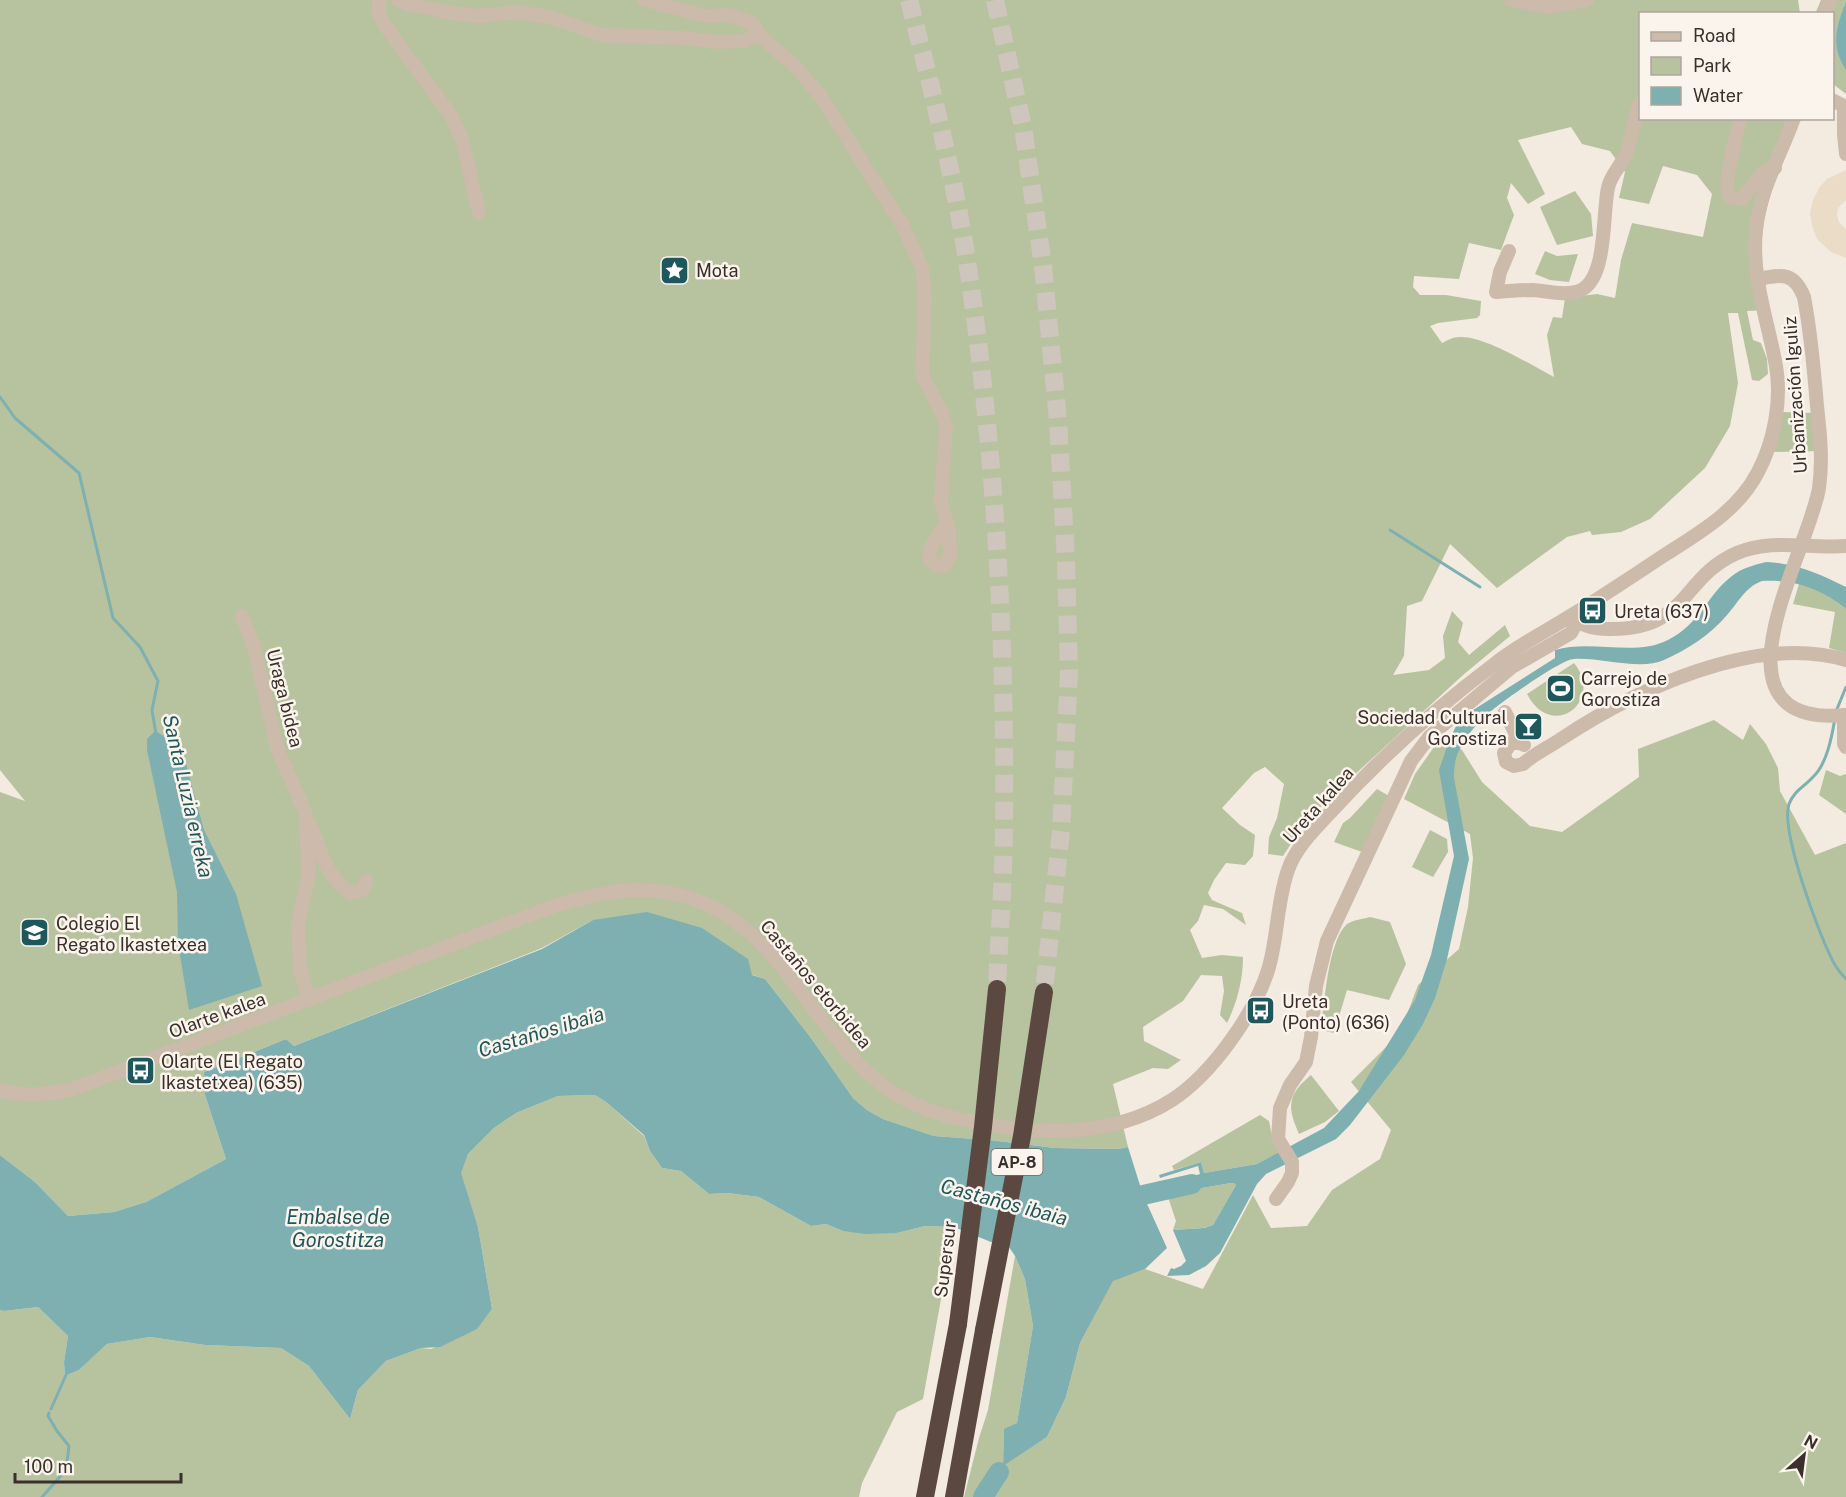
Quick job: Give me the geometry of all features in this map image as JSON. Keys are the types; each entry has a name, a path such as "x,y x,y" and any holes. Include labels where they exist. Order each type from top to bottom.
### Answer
{"highway":[{"name":"Supersur","path":"925,1497 958,1324 983,1127 997,989"},
{"name":"AP-8","path":"954,1497 1022,1136 1044,992"}],"street":[{"path":"380,0 379,16 452,117 462,139 479,213"},
{"path":"398,0 451,13 479,16 516,12 550,17 601,35 670,37 718,42 745,41 759,35"},
{"path":"644,0 706,16 729,15 753,23 759,35 796,67 821,97 903,226 922,268 925,297 922,375 946,425 941,502 946,522"},
{"path":"1511,0 1547,7 1587,0"},
{"path":"1841,104 1846,154"},
{"path":"1509,250 1500,272 1496,291 1534,290 1569,293 1580,291 1588,285 1603,246 1608,186 1625,155 1634,128 1635,113 1639,106"},
{"path":"1740,120 1727,180 1727,192 1735,200 1742,199 1762,173 1775,168"},
{"name":"Ureta kalea","path":"1125,1122 1170,1101 1201,1076 1220,1055 1248,1014 1262,987 1272,958 1289,866 1301,847 1329,814 1386,757 1500,660 1574,619 1715,522 1739,500 1754,480 1765,459 1777,406 1777,372 1758,279 1755,254 1756,229 1760,204 1793,120"},
{"name":"Urbanización Iguliz","path":"1758,279 1781,274 1788,276 1802,292 1814,367 1821,467 1818,491 1778,614 1770,654 1772,679 1777,691 1794,708 1807,714 1845,715"},
{"path":"1574,619 1605,629 1642,627 1660,620 1675,610 1709,571 1737,554 1756,546 1800,545 1825,548 1846,546"},
{"name":"Uraga bidea","path":"242,616 254,647 278,751 305,811 309,873 298,924 300,968 309,1000"},
{"name":"Ureta kalea","path":"1276,1199 1292,1173 1292,1162 1278,1139 1280,1108 1290,1085 1306,1062 1316,986 1327,941 1411,761 1430,735 1512,668 1571,633 1574,619"},
{"path":"1520,743 1508,745 1504,757 1506,762 1514,766 1523,764 1594,717 1645,692 1701,670 1770,654 1805,652 1846,660"},
{"path":"1505,712 1520,743 1528,752 1526,761"},
{"path":"1845,715 1844,744 1846,747"},
{"path":"305,811 326,863 336,880 351,893 363,890 366,881"},
{"name":"Castaños etorbidea","path":"309,1000 557,905 603,893 631,890 668,893 711,906 757,937 866,1071 889,1089 914,1103 951,1117 1020,1128 1068,1131 1125,1122"},
{"name":"Olarte kalea","path":"0,1090 34,1095 70,1090 309,1000"}],"green space":[{"path":"0,0 1798,0 1800,12 1639,12 1639,120 1800,120 1779,168 1764,220 1761,262 1768,310 1747,311 1753,340 1761,343 1767,359 1768,374 1759,381 1752,380 1738,313 1728,313 1738,383 1730,426 1705,468 1650,519 1621,532 1592,535 1590,531 1567,537 1497,588 1450,544 1422,601 1407,606 1404,656 1393,675 1429,670 1445,658 1443,636 1452,611 1463,623 1458,642 1469,655 1505,625 1510,636 1463,675 1326,801 1300,830 1283,856 1268,854 1269,837 1277,818 1284,784 1265,767 1254,773 1222,808 1255,835 1253,856 1245,865 1226,863 1208,893 1212,900 1242,913 1246,925 1223,909 1204,905 1198,921 1190,930 1202,958 1222,955 1243,957 1239,991 1227,1023 1220,1015 1224,991 1222,976 1201,975 1183,1001 1143,1027 1144,1041 1181,1060 1168,1069 1153,1068 1113,1084 1128,1147 1118,1149 1055,1148 934,1136 883,1119 867,1110 853,1098 811,1038 765,979 593,920 542,948 294,1046 286,1039 204,1072 205,1095 226,1159 146,1202 114,1212 68,1216 35,1182 0,1155 0,792 25,801 0,770","holes":["1571,127 1582,144 1610,151 1625,172 1619,198 1649,204 1663,166 1697,175 1712,194 1703,237 1632,223 1621,260 1615,298 1597,294 1565,298 1562,318 1553,317 1547,335 1554,377 1482,341 1460,337 1442,343 1430,326 1477,318 1480,315 1481,301 1446,295 1420,295 1413,287 1414,276 1459,279 1469,243 1501,250 1514,215 1507,198 1511,183 1528,204 1545,194 1518,140"]},
{"path":"1821,0 1846,0 1846,94 1834,85 1834,12 1816,12"},
{"path":"1575,191 1591,214 1593,236 1557,245 1540,207"},
{"path":"1545,251 1557,256 1578,254 1569,282 1550,280 1535,274"},
{"path":"1781,412 1814,413 1817,451 1773,452"},
{"path":"1799,584 1824,594 1846,609 1846,653 1829,648 1835,612 1793,604"},
{"name":"Carrejo de Gorostiza","path":"1574,663 1582,677 1583,691 1579,702 1571,711 1561,715 1549,715 1537,708 1527,694"},
{"path":"1714,720 1743,740 1750,724 1766,744 1778,768 1780,791 1815,855 1846,843 1846,1497 964,1497 988,1410 1015,1256 1025,1279 1033,1326 1017,1423 1004,1430 1003,1465 1047,1437 1066,1397 1080,1343 1113,1280 1145,1269 1203,1289 1253,1195 1271,1228 1307,1226 1332,1190 1380,1159 1391,1130 1351,1082 1389,1044 1406,1017 1418,985 1459,949 1468,907 1473,858 1470,834 1404,799 1415,774 1441,737 1462,750 1482,782 1530,826 1562,832 1639,777 1638,749"},
{"path":"1826,770 1840,776 1846,774 1846,814 1819,795"},
{"path":"1377,789 1389,796 1362,852 1334,842 1343,823"},
{"path":"1430,830 1447,839 1448,852 1433,877 1412,867"},
{"path":"1370,917 1390,922 1406,964 1389,1000 1347,990 1334,1033 1321,1030 1328,974 1335,944 1347,924"},
{"path":"1311,1075 1339,1111 1325,1122 1299,1134 1292,1116 1293,1095"},
{"path":"595,1095 644,1136 650,1151 662,1168 681,1171 709,1194 727,1193 759,1197 811,1226 826,1224 843,1231 897,1233 925,1226 954,1227 923,1399 897,1412 862,1483 859,1497 0,1497 0,1310 38,1307 68,1336 64,1362 65,1376 79,1370 107,1344 150,1337 205,1345 281,1348 309,1366 350,1419 358,1390 386,1361 421,1348 431,1349 476,1329 492,1309 478,1227 460,1173 468,1154 494,1128 516,1113 558,1096"},
{"path":"1260,1115 1269,1121 1273,1141 1280,1152 1257,1164 1204,1173 1201,1162 1174,1170 1172,1166"},
{"path":"1231,1183 1236,1185 1213,1225 1173,1230 1176,1221 1167,1194"}],"shaded area":[{"path":"1846,170 1846,200 1838,208 1837,215 1839,222 1846,229 1846,258 1831,252 1817,239 1810,213 1819,188 1827,179"}],"water":[{"path":"1846,2 1846,70 1838,52 1836,36"},
{"path":"1766,562 1787,564 1807,570 1846,587 1846,609 1827,596 1807,587 1785,582 1762,581 1746,591 1713,629 1673,656 1654,663 1643,664 1584,659 1567,661 1513,694 1474,728 1457,754 1454,774 1469,859 1447,959 1435,998 1423,1024 1404,1055 1350,1125 1336,1139 1266,1174 1257,1184 1220,1253 1206,1266 1189,1275 1167,1276 1171,1268 1181,1266 1186,1261 1173,1230 1204,1228 1213,1225 1236,1185 1231,1183 1167,1194 1164,1185 1200,1174 1198,1166 1160,1178 1159,1175 1201,1162 1204,1173 1257,1164 1324,1128 1359,1091 1415,1000 1431,955 1454,856 1439,770 1456,726 1470,712 1555,658 1555,650 1583,646 1641,647 1668,640 1696,618 1732,576 1744,569"},
{"path":"155,731 169,739 183,753 204,830 236,894 262,986 189,1010 178,943 177,892 147,750 147,739"},
{"name":"Embalse de Gorostitza","path":"647,912 702,928 748,959 752,975 765,979 811,1038 853,1098 867,1110 883,1119 934,1136 1055,1148 1118,1149 1128,1147 1143,1195 1167,1248 1145,1269 1113,1281 1080,1343 1066,1397 1047,1437 1003,1466 1004,1429 1017,1423 1033,1326 1025,1279 1015,1256 1005,1241 991,1242 954,1227 925,1226 897,1233 865,1234 843,1231 826,1224 811,1226 759,1197 727,1193 709,1194 681,1171 662,1168 650,1151 644,1135 595,1095 558,1096 516,1113 494,1128 468,1154 461,1173 478,1227 492,1309 477,1329 440,1347 421,1348 386,1361 358,1390 350,1419 309,1366 281,1348 205,1345 150,1337 107,1344 79,1370 65,1376 64,1362 68,1336 38,1307 0,1310 0,1155 35,1182 68,1216 114,1212 146,1202 226,1159 205,1095 204,1072 286,1039 294,1046 542,949 593,920"}],"waterway":[{"name":"Santa Luzia erreka","path":"0,397 15,418 79,473 113,618 140,647 158,681 152,710 156,734"},
{"path":"1390,530 1480,587"},
{"path":"1837,709 1846,687"},
{"path":"1835,718 1822,765 1813,777 1796,792 1789,804 1788,817 1790,836 1811,909 1828,952 1846,979"},
{"path":"1119,1204 1143,1195 1192,1184"},
{"path":"51,1409 66,1375"},
{"path":"42,1497 66,1470 69,1446 57,1431 48,1416 49,1413"},
{"path":"983,1497 999,1472"}],"tunnel":[{"path":"909,0 943,136 964,240 986,411 997,548 1003,686 1004,824 997,989"},
{"path":"995,0 1023,127 1043,266 1058,420 1066,560 1069,674 1061,831 1044,992"}],"place":[{"name":"Mota","path":"675,270"},
{"name":"Ureta (637)","path":"1593,611"},
{"name":"Carrejo de Gorostiza","path":"1560,688"},
{"name":"Sociedad Cultural Gorostiza","path":"1528,727"},
{"name":"Colegio El Regato Ikastetxea","path":"35,933"},
{"name":"Ureta (Ponto) (636)","path":"1261,1011"},
{"name":"Olarte (El Regato Ikastetxea) (635)","path":"140,1071"}],"water label":[{"name":"Castaños ibaia","path":"541,1032"},
{"name":"Castaños ibaia","path":"1004,1202"}]}
